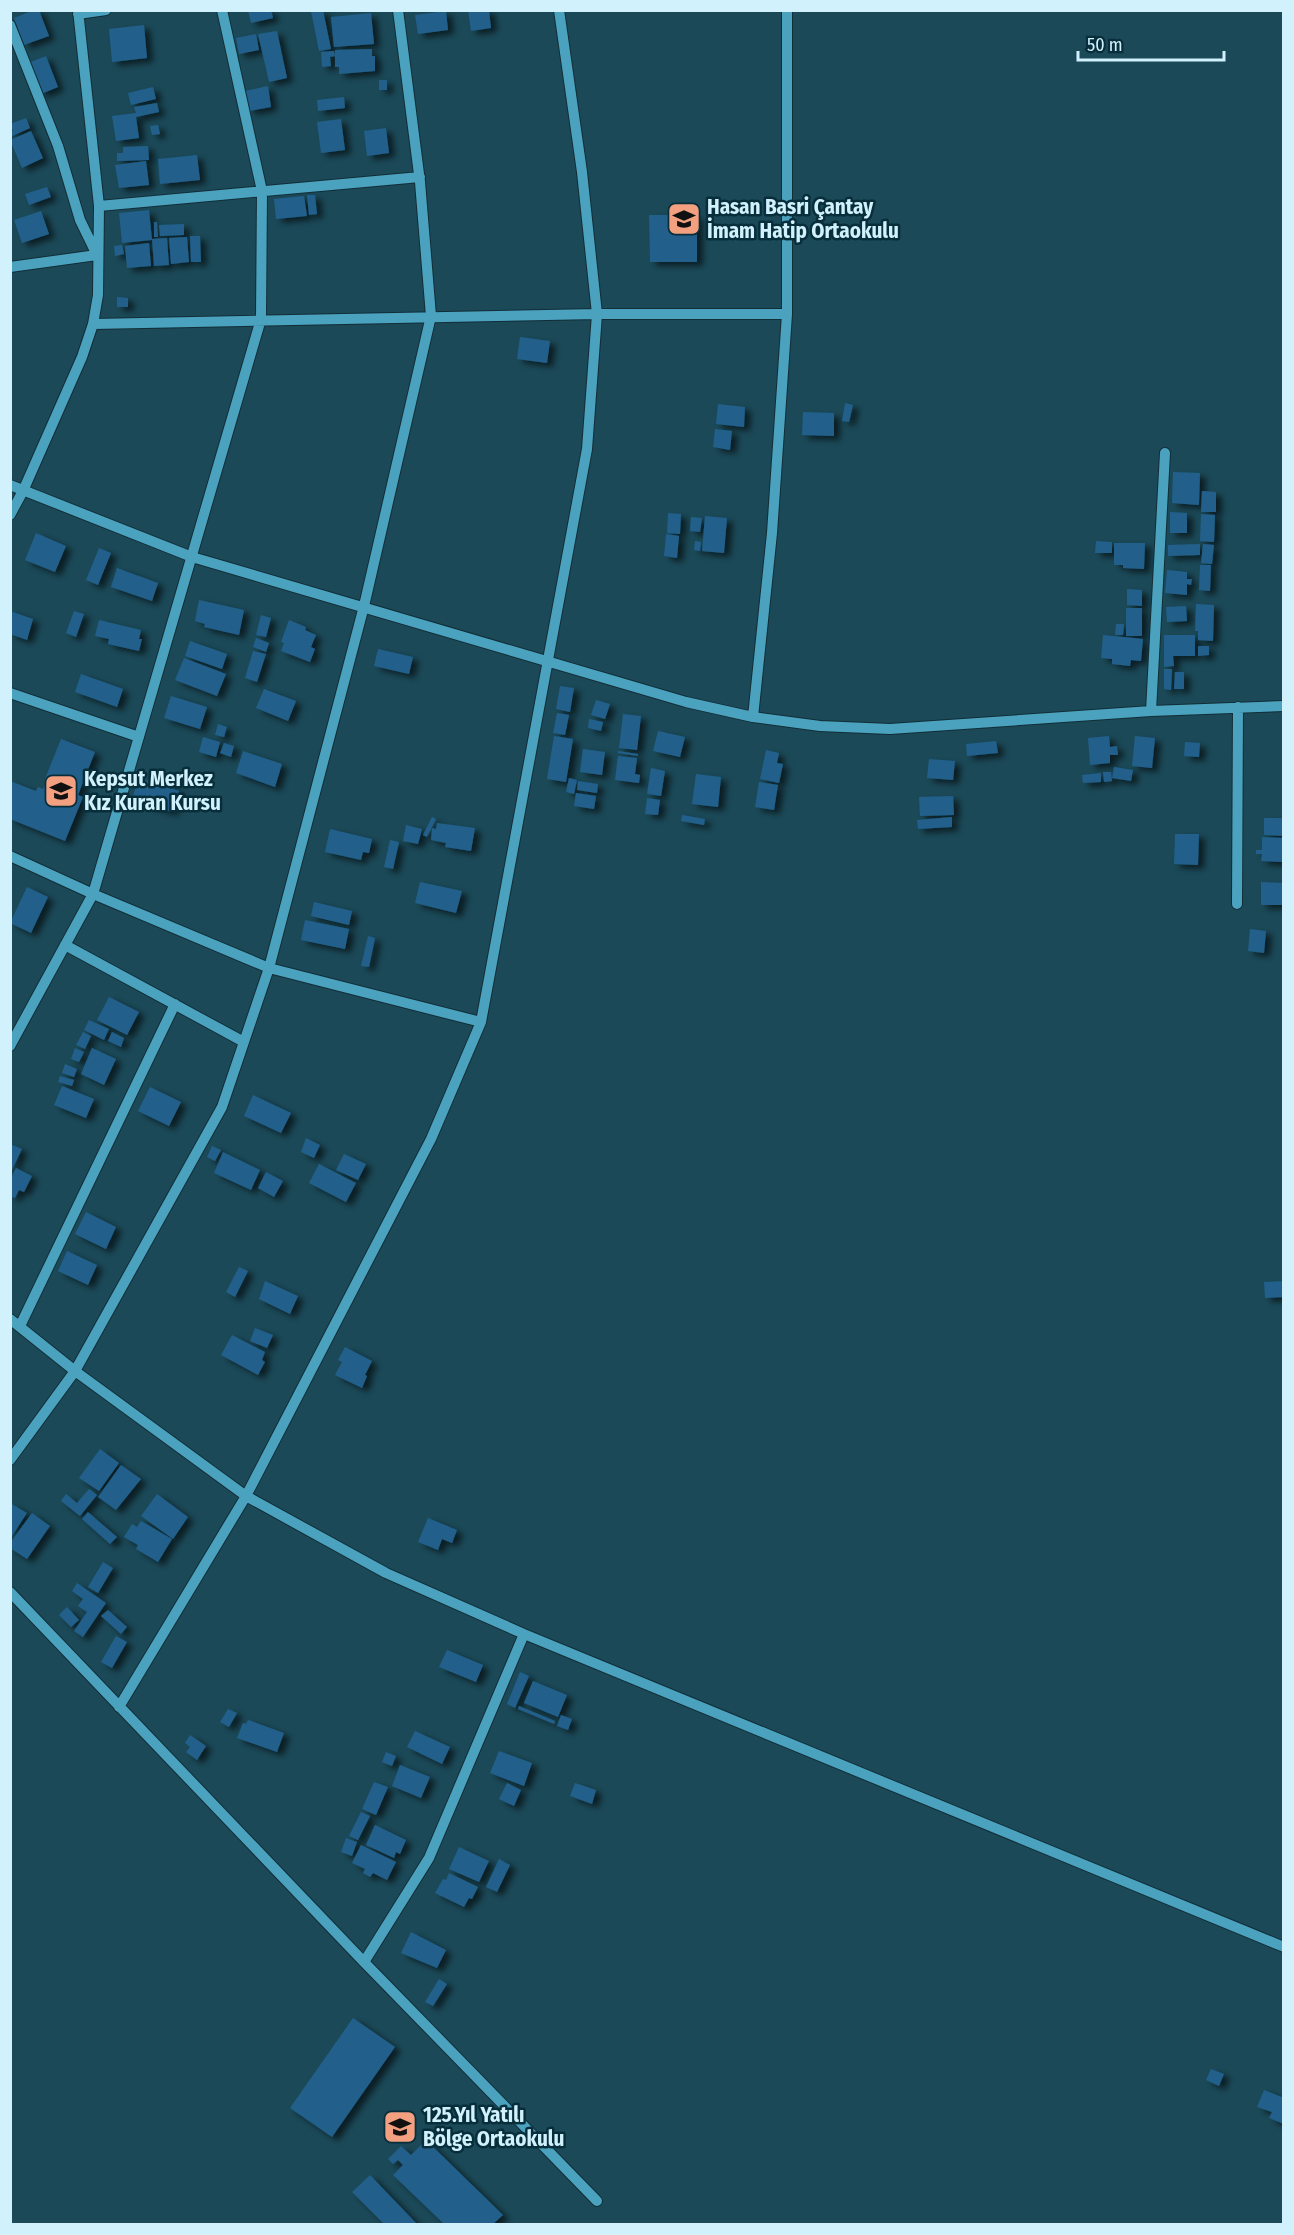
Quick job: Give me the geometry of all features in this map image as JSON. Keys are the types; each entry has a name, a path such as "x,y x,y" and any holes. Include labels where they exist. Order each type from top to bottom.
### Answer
{"street":[{"path":"10,515 23,491 93,324 98,296 99,206 78,12 106,10"},
{"path":"10,1047 93,894 261,319 262,191 222,10"},
{"path":"10,1460 75,1371 222,1107 269,968 364,606 431,316 420,177 398,10"},
{"path":"119,1707 246,1496 431,1138 481,1022 587,449 597,314 582,172 559,10"},
{"path":"753,717 772,533 787,314 788,10"},
{"path":"10,25 58,146 80,220 97,255"},
{"path":"99,206 420,177"},
{"path":"10,267 97,255"},
{"path":"93,324 431,316 787,314"},
{"path":"1151,711 1165,453"},
{"path":"10,485 192,557 686,702 753,717 820,726 890,729 1151,711 1284,706"},
{"path":"10,693 139,737"},
{"path":"1237,904 1238,707"},
{"path":"10,856 93,894 269,968 481,1022"},
{"path":"65,945 244,1042"},
{"path":"20,1326 175,1004"},
{"path":"10,1319 75,1371 246,1496 386,1573 524,1634 1284,1947"},
{"path":"10,1592 364,1962 597,2201"},
{"path":"364,1962 429,1858 524,1634"}],"building":[{"path":"39,10 49,36 24,45 14,18"},
{"path":"248,10 271,10 273,18 251,23"},
{"path":"323,10 331,49 319,51 311,11"},
{"path":"468,10 489,10 491,28 471,31"},
{"path":"446,11 448,30 418,34 415,15"},
{"path":"371,13 374,44 334,47 331,17"},
{"path":"144,25 147,58 112,62 109,29"},
{"path":"277,31 287,78 269,82 258,34"},
{"path":"256,34 259,50 239,54 236,38"},
{"path":"372,49 372,56 375,56 375,71 339,74 339,67 335,67 335,50"},
{"path":"334,51 335,56 330,57 331,66 322,67 321,52"},
{"path":"46,56 58,87 41,94 28,63"},
{"path":"379,80 387,80 387,90 379,90"},
{"path":"268,86 271,107 249,111 245,91"},
{"path":"153,87 156,99 131,105 128,93"},
{"path":"344,97 345,108 318,111 317,100"},
{"path":"157,103 159,112 136,117 139,138 116,141 112,116 136,113 134,107"},
{"path":"26,118 30,128 10,137 10,132 13,131 10,124"},
{"path":"341,119 345,150 321,153 317,122"},
{"path":"158,125 160,134 152,135 150,126"},
{"path":"386,128 389,153 367,156 364,131"},
{"path":"31,131 43,158 22,168 10,140"},
{"path":"148,146 149,160 117,161 117,153 123,153 123,147"},
{"path":"197,155 200,180 160,184 158,159"},
{"path":"146,161 149,185 119,188 115,165"},
{"path":"47,187 51,197 29,205 25,194"},
{"path":"307,195 315,195 317,214 309,215"},
{"path":"304,196 307,216 276,219 274,199"},
{"path":"149,210 152,240 122,243 119,213"},
{"path":"41,211 49,234 22,243 14,220"},
{"path":"649,215 697,215 697,262 650,262"},
{"path":"154,222 157,222 158,237 154,237"},
{"path":"184,224 184,235 160,236 159,225"},
{"path":"190,236 200,236 201,262 191,262"},
{"path":"187,237 189,262 171,264 169,238"},
{"path":"167,238 169,265 154,266 152,239"},
{"path":"149,243 151,266 127,268 125,246"},
{"path":"122,245 124,254 115,256 114,246"},
{"path":"117,297 128,298 128,307 117,307"},
{"path":"520,337 550,341 547,363 517,359"},
{"path":"845,403 853,405 849,422 842,421"},
{"path":"718,404 745,407 744,427 716,424"},
{"path":"803,412 834,413 834,436 802,435"},
{"path":"715,429 732,431 730,450 713,447"},
{"path":"1173,472 1200,473 1199,505 1172,503"},
{"path":"1202,491 1216,492 1216,512 1201,512"},
{"path":"1170,512 1187,513 1187,533 1170,533"},
{"path":"668,513 681,514 680,534 667,533"},
{"path":"1201,514 1215,515 1214,542 1200,541"},
{"path":"705,516 727,518 724,553 702,551"},
{"path":"691,517 702,518 700,532 690,531"},
{"path":"36,533 66,546 55,572 25,560"},
{"path":"666,534 679,536 677,558 664,556"},
{"path":"695,541 701,542 700,551 694,550"},
{"path":"1096,541 1112,542 1112,553 1095,553"},
{"path":"1114,543 1145,543 1144,569 1114,565"},
{"path":"1200,544 1200,555 1168,556 1168,545"},
{"path":"1203,544 1214,545 1212,564 1201,563"},
{"path":"99,548 111,553 98,585 86,580"},
{"path":"1200,565 1211,565 1210,591 1199,590"},
{"path":"117,568 158,583 152,601 111,587"},
{"path":"1167,570 1187,572 1187,579 1192,579 1191,585 1187,584 1187,595 1165,593"},
{"path":"1127,589 1142,590 1142,606 1127,605"},
{"path":"199,600 244,610 239,635 204,627 205,624 195,621"},
{"path":"1196,604 1214,605 1213,641 1198,640 1198,631 1195,631"},
{"path":"1186,606 1187,621 1167,622 1166,607"},
{"path":"1126,608 1142,608 1142,636 1126,636"},
{"path":"10,611 33,619 27,640 10,634"},
{"path":"74,611 84,614 76,637 66,633"},
{"path":"261,615 271,618 266,637 256,635"},
{"path":"99,620 141,630 139,639 142,639 139,651 108,644 109,639 95,636"},
{"path":"289,620 306,627 305,630 316,635 311,647 315,649 310,662 281,651 284,643 281,642"},
{"path":"1116,624 1124,624 1123,635 1115,635"},
{"path":"1103,635 1143,639 1141,661 1131,660 1130,666 1112,664 1112,659 1101,658"},
{"path":"1164,635 1195,635 1195,656 1173,656 1174,666 1164,667"},
{"path":"256,638 269,643 266,652 253,647"},
{"path":"190,641 227,654 222,669 185,656"},
{"path":"1198,646 1209,646 1209,655 1198,656"},
{"path":"378,649 413,657 409,674 374,666"},
{"path":"253,651 266,654 257,682 245,678"},
{"path":"184,658 226,674 217,696 175,680"},
{"path":"1164,669 1172,669 1171,690 1164,689"},
{"path":"1175,672 1184,672 1184,689 1174,689"},
{"path":"81,674 123,689 117,707 75,692"},
{"path":"560,686 574,688 570,712 556,709"},
{"path":"264,689 296,701 288,721 256,708"},
{"path":"171,696 207,707 200,729 164,718"},
{"path":"596,700 610,704 605,719 591,715"},
{"path":"557,713 569,715 565,735 553,733"},
{"path":"623,714 641,716 637,750 619,748"},
{"path":"589,719 603,722 601,731 588,728"},
{"path":"218,724 227,727 224,737 215,735"},
{"path":"658,731 685,737 680,757 653,751"},
{"path":"554,736 573,739 566,782 547,779"},
{"path":"1109,736 1110,747 1117,746 1118,755 1110,755 1110,763 1090,765 1088,738"},
{"path":"1135,736 1155,738 1152,768 1132,766"},
{"path":"203,737 220,742 216,757 199,752"},
{"path":"61,739 95,752 78,795 83,797 65,841 10,819 10,781 36,791 38,787 43,789"},
{"path":"996,741 998,753 967,756 966,744"},
{"path":"1185,742 1200,743 1199,757 1184,756"},
{"path":"224,743 234,746 231,757 220,753"},
{"path":"583,749 605,752 602,775 580,772"},
{"path":"766,750 779,753 777,763 783,764 779,783 760,779"},
{"path":"243,751 282,764 275,787 236,773"},
{"path":"618,751 638,754 638,756 618,753"},
{"path":"618,756 637,758 635,774 640,775 639,783 615,780"},
{"path":"929,759 955,761 953,780 927,778"},
{"path":"1114,767 1133,770 1131,781 1112,778"},
{"path":"651,768 665,771 661,796 647,794"},
{"path":"1103,772 1111,772 1112,781 1104,782"},
{"path":"1101,773 1101,782 1083,783 1082,775"},
{"path":"696,774 721,777 718,807 692,804"},
{"path":"569,778 577,780 574,794 566,792"},
{"path":"145,780 179,791 172,812 132,799 137,783 143,785"},
{"path":"578,781 598,784 597,793 577,790"},
{"path":"759,782 778,785 774,810 755,807"},
{"path":"576,793 596,796 594,809 574,806"},
{"path":"953,796 954,815 920,816 919,797"},
{"path":"647,798 660,800 658,815 645,814"},
{"path":"682,815 705,819 704,825 681,821"},
{"path":"432,817 436,819 427,837 423,835"},
{"path":"952,817 952,827 918,829 917,820"},
{"path":"1264,818 1284,818 1284,836 1264,835"},
{"path":"437,823 475,828 471,851 445,847 446,843 431,840 432,828 436,829"},
{"path":"406,825 422,829 418,844 403,841"},
{"path":"330,829 372,839 369,853 363,852 361,860 325,852"},
{"path":"1175,834 1199,834 1198,865 1174,864"},
{"path":"1262,837 1284,838 1283,862 1261,861 1262,854 1256,854 1256,850 1262,850"},
{"path":"390,840 399,842 393,869 384,867"},
{"path":"420,882 462,891 456,913 415,903"},
{"path":"1261,882 1284,883 1284,905 1261,905"},
{"path":"27,887 48,897 31,933 10,923"},
{"path":"314,902 352,911 349,925 311,916"},
{"path":"305,920 349,929 345,949 301,940"},
{"path":"1250,929 1266,931 1264,953 1248,951"},
{"path":"368,936 375,938 369,967 361,966"},
{"path":"109,997 139,1012 127,1035 97,1020"},
{"path":"89,1020 109,1029 104,1040 84,1030"},
{"path":"83,1032 91,1036 85,1049 76,1045"},
{"path":"112,1032 124,1038 121,1047 108,1041"},
{"path":"75,1048 84,1052 79,1062 71,1059"},
{"path":"92,1048 116,1059 104,1085 81,1074"},
{"path":"65,1064 77,1069 74,1077 62,1073"},
{"path":"60,1076 74,1080 72,1086 58,1082"},
{"path":"62,1086 94,1099 86,1118 54,1105"},
{"path":"150,1087 181,1102 169,1126 138,1111"},
{"path":"253,1095 291,1113 281,1133 244,1116"},
{"path":"306,1138 320,1145 314,1158 301,1152"},
{"path":"10,1144 22,1149 10,1174"},
{"path":"212,1146 221,1150 215,1161 207,1157"},
{"path":"223,1152 260,1170 251,1190 214,1173"},
{"path":"344,1154 366,1164 358,1180 336,1170"},
{"path":"319,1164 356,1183 346,1202 309,1183"},
{"path":"16,1168 32,1176 24,1192 19,1190 15,1198 10,1196 10,1180"},
{"path":"266,1172 283,1181 274,1197 258,1188"},
{"path":"86,1212 116,1227 106,1249 75,1234"},
{"path":"67,1251 97,1265 88,1285 58,1271"},
{"path":"239,1267 248,1271 235,1297 226,1292"},
{"path":"265,1281 298,1296 290,1314 259,1299"},
{"path":"1284,1281 1284,1297 1265,1298 1264,1282"},
{"path":"255,1328 273,1335 267,1348 250,1341"},
{"path":"232,1335 265,1352 262,1360 265,1362 258,1375 221,1355"},
{"path":"345,1347 372,1361 362,1388 335,1375 342,1362 338,1360"},
{"path":"100,1449 119,1463 99,1491 79,1478"},
{"path":"121,1465 141,1479 116,1510 98,1497"},
{"path":"89,1489 97,1495 80,1516 61,1501 66,1494 77,1503"},
{"path":"157,1494 188,1517 173,1539 141,1516"},
{"path":"10,1503 27,1513 10,1539"},
{"path":"88,1512 117,1537 110,1544 82,1519"},
{"path":"32,1513 50,1526 27,1559 10,1548 10,1543"},
{"path":"428,1518 457,1530 452,1543 442,1539 438,1550 418,1542"},
{"path":"141,1521 172,1539 158,1562 136,1549 138,1545 124,1537 132,1524 137,1527"},
{"path":"103,1562 113,1568 98,1593 88,1587"},
{"path":"77,1583 106,1603 83,1637 74,1631 87,1612 78,1606 83,1599 72,1591"},
{"path":"67,1607 79,1620 71,1627 59,1615"},
{"path":"108,1610 127,1627 121,1634 101,1616"},
{"path":"116,1636 127,1642 112,1668 101,1662"},
{"path":"447,1650 483,1665 476,1682 439,1667"},
{"path":"520,1672 529,1676 515,1708 507,1704"},
{"path":"533,1681 567,1695 558,1717 524,1703"},
{"path":"519,1706 555,1721 554,1724 518,1709"},
{"path":"228,1709 237,1713 229,1727 220,1722"},
{"path":"561,1715 572,1719 568,1730 557,1726"},
{"path":"248,1720 284,1733 277,1752 237,1738 243,1723 246,1724"},
{"path":"415,1731 450,1747 442,1764 407,1747"},
{"path":"190,1735 206,1746 197,1760 186,1752 190,1747 185,1743"},
{"path":"499,1751 532,1763 524,1786 490,1773"},
{"path":"386,1752 396,1756 392,1766 382,1762"},
{"path":"400,1765 430,1777 421,1798 392,1786"},
{"path":"374,1782 388,1787 376,1815 362,1809"},
{"path":"507,1783 521,1790 514,1806 499,1799"},
{"path":"575,1783 596,1790 592,1804 570,1796"},
{"path":"361,1812 370,1816 358,1840 349,1836"},
{"path":"375,1825 406,1840 400,1854 396,1852 394,1858 366,1845"},
{"path":"346,1838 357,1842 352,1856 341,1852"},
{"path":"361,1845 396,1862 387,1880 373,1873 370,1877 363,1873 365,1869 352,1863"},
{"path":"459,1847 489,1861 479,1882 449,1869"},
{"path":"499,1859 510,1865 497,1892 486,1887"},
{"path":"449,1873 478,1887 472,1899 469,1898 464,1907 435,1893"},
{"path":"411,1932 446,1950 437,1968 401,1953"},
{"path":"439,1979 447,1984 433,2006 425,2002"},
{"path":"353,2018 395,2047 332,2137 290,2108"},
{"path":"1211,2069 1224,2074 1219,2086 1206,2080"},
{"path":"1264,2090 1284,2098 1284,2124 1269,2118 1272,2112 1257,2107"},
{"path":"426,2140 503,2215 493,2224 444,2224 393,2175 403,2165 398,2160 393,2164 388,2159 401,2146 411,2155"},
{"path":"370,2175 417,2224 384,2224 352,2192"}],"place":[{"name":"Hasan Basri Çantay İmam Hatip Ortaokulu","path":"684,219"},
{"name":"Kepsut Merkez Kız Kuran Kursu","path":"61,791"},
{"name":"125.Yıl Yatılı Bölge Ortaokulu","path":"400,2127"}]}
